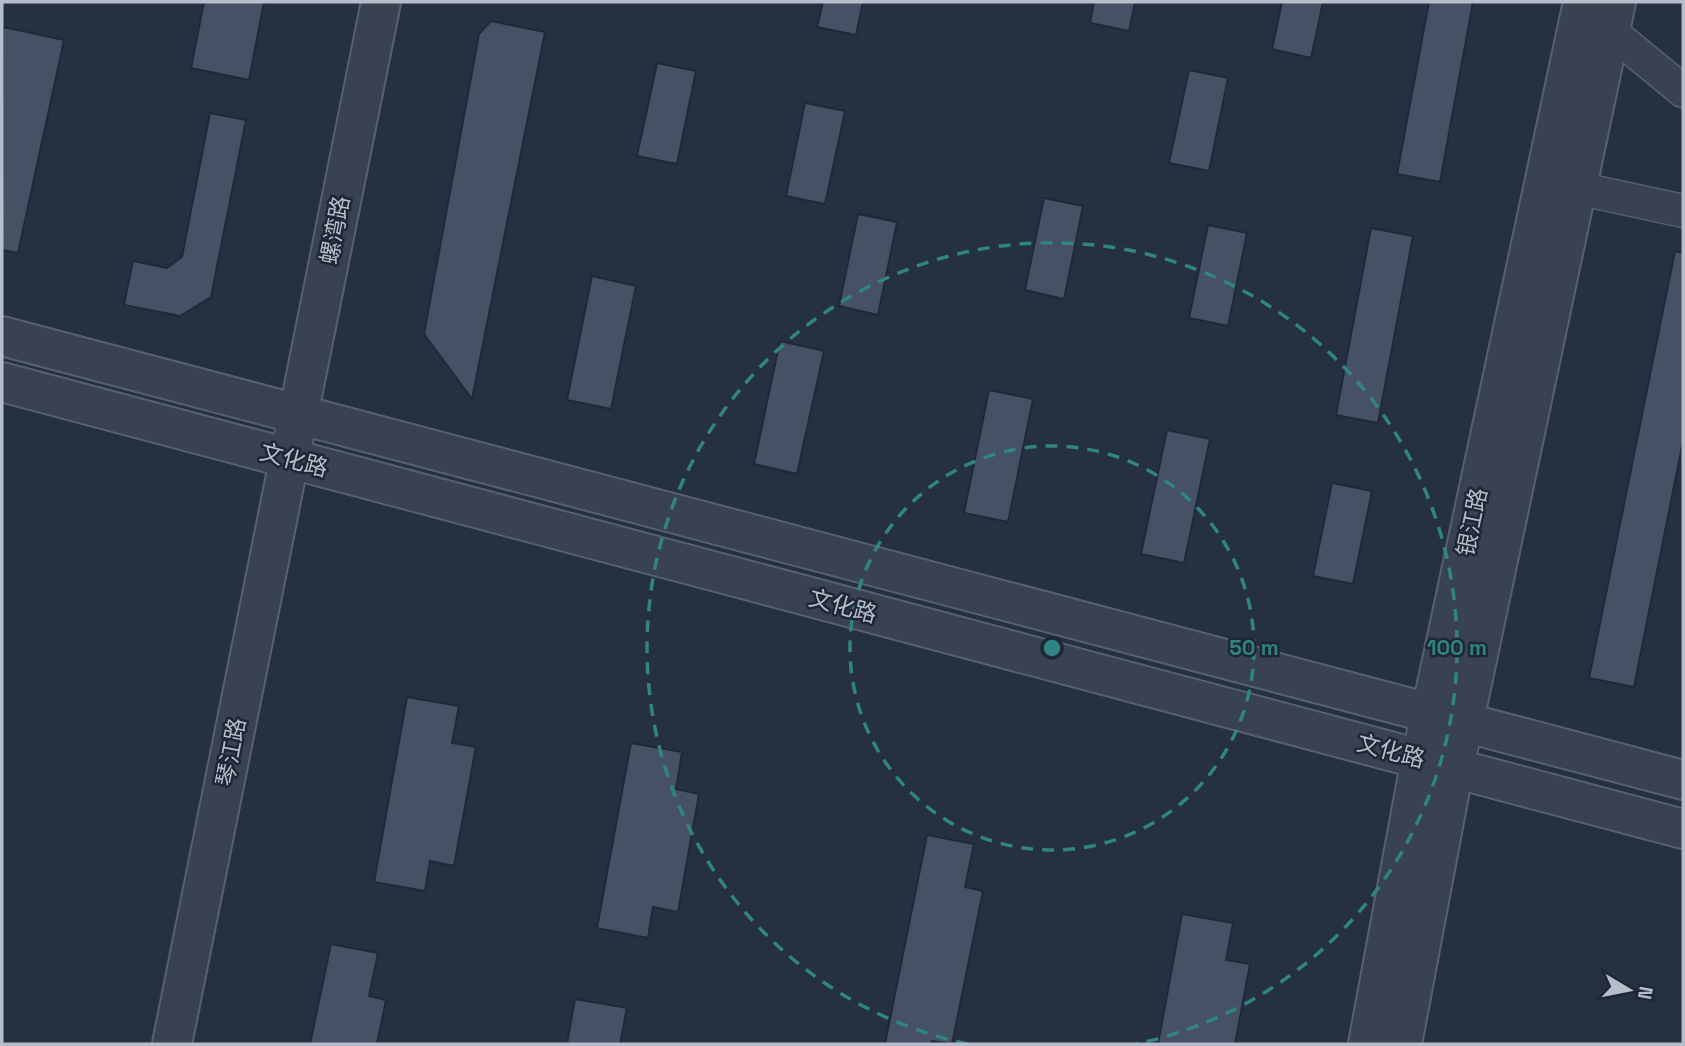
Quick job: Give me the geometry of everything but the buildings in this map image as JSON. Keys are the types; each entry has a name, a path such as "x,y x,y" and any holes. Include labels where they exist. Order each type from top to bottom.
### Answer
{"street":[{"name":"螺湾路","path":"289,459 381,2"},
{"name":"银江路","path":"1561,185 1583,2"},
{"name":"银江路","path":"1368,1044 1438,763 1561,185 1613,17"},
{"path":"1613,17 1683,91"},
{"path":"1561,185 1683,211"},
{"name":"文化路","path":"2,336 1683,780"},
{"name":"文化路","path":"2,382 1683,829"},
{"name":"琴江路","path":"172,1044 289,459"},
{"name":"银江路","path":"1402,1044 1438,763"}]}
